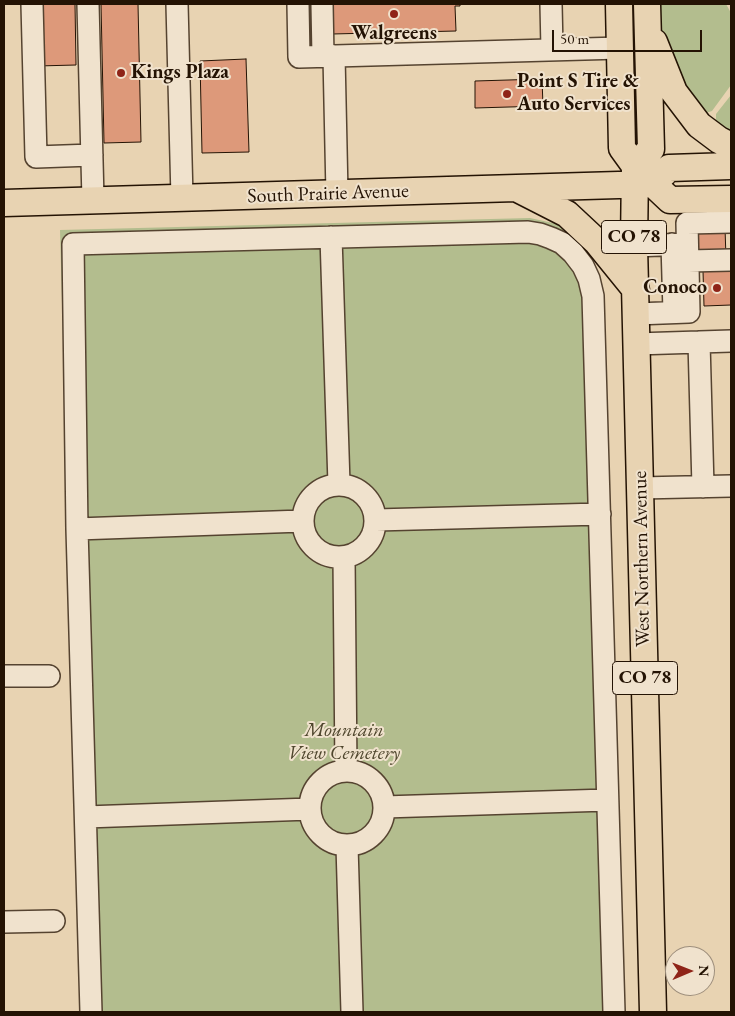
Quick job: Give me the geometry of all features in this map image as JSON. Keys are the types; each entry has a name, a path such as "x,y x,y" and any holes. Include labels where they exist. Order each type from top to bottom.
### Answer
{"main road":[{"path":"619,4 622,148 641,178 670,200 731,199"},
{"path":"641,178 651,149 647,16"},
{"path":"647,16 674,92 699,125 719,140 731,146"},
{"path":"641,178 669,168 731,166"},
{"name":"South Prairie Avenue","path":"4,203 515,188 641,178"},
{"name":"West Northern Avenue","path":"641,178 634,246 653,1012"},
{"path":"515,188 567,214 597,242 636,302"}],"street":[{"path":"32,4 36,157 92,155"},
{"path":"88,4 93,200"},
{"path":"177,4 182,198"},
{"path":"298,4 299,57 620,48"},
{"path":"322,4 328,56 337,194"},
{"path":"551,4 552,49"},
{"path":"703,487 695,342 682,312 683,250 687,223 731,222"},
{"path":"92,1012 77,528 73,244 528,232 540,234 562,243 573,253 583,266 589,279 593,296 614,1012"},
{"path":"331,237 339,484"},
{"path":"634,246 683,250 731,260"},
{"path":"636,302 682,312"},
{"path":"636,344 731,341"},
{"path":"339,484 354,488 364,495 372,506 376,520 372,537 367,545 357,553 344,558 333,558 322,554 313,546 303,530 302,521 308,502 316,493 339,484"},
{"path":"640,488 731,486"},
{"path":"376,520 600,514"},
{"path":"77,528 302,521"},
{"path":"344,558 346,771"},
{"path":"4,676 49,676"},
{"path":"346,771 360,773 370,779 379,790 384,807 382,822 375,833 366,840 347,846 333,843 324,837 317,830 312,820 310,809 312,798 319,784 336,773 346,771"},
{"path":"384,807 607,800"},
{"path":"86,817 310,809"},
{"path":"347,846 352,1012"},
{"path":"4,922 54,921"}],"green space":[{"path":"659,4 726,4 731,13 731,85 712,111 706,113 692,99 666,51"},
{"path":"731,95 731,132 716,121 716,114"},
{"name":"Mountain View Cemetery","path":"530,218 562,225 583,248 601,281 621,1012 81,1012 60,230"}],"building":[{"path":"36,4 75,4 76,65 37,66"},
{"name":"Kings Plaza","path":"101,4 138,4 141,142 104,143"},
{"name":"Walgreens","path":"332,4 460,4 460,6 455,6 456,31 332,34"},
{"path":"246,59 249,152 202,153 200,61"},
{"path":"542,79 543,106 475,108 475,81"},
{"name":"Conoco","path":"725,228 726,258 696,259 695,229"},
{"name":"Conoco","path":"731,265 731,305 704,306 703,271"}],"place":[{"name":"Walgreens","path":"394,14"},
{"name":"Kings Plaza","path":"121,73"},
{"name":"Point S Tire & Auto Services","path":"507,94"},
{"name":"Conoco","path":"717,288"}]}
